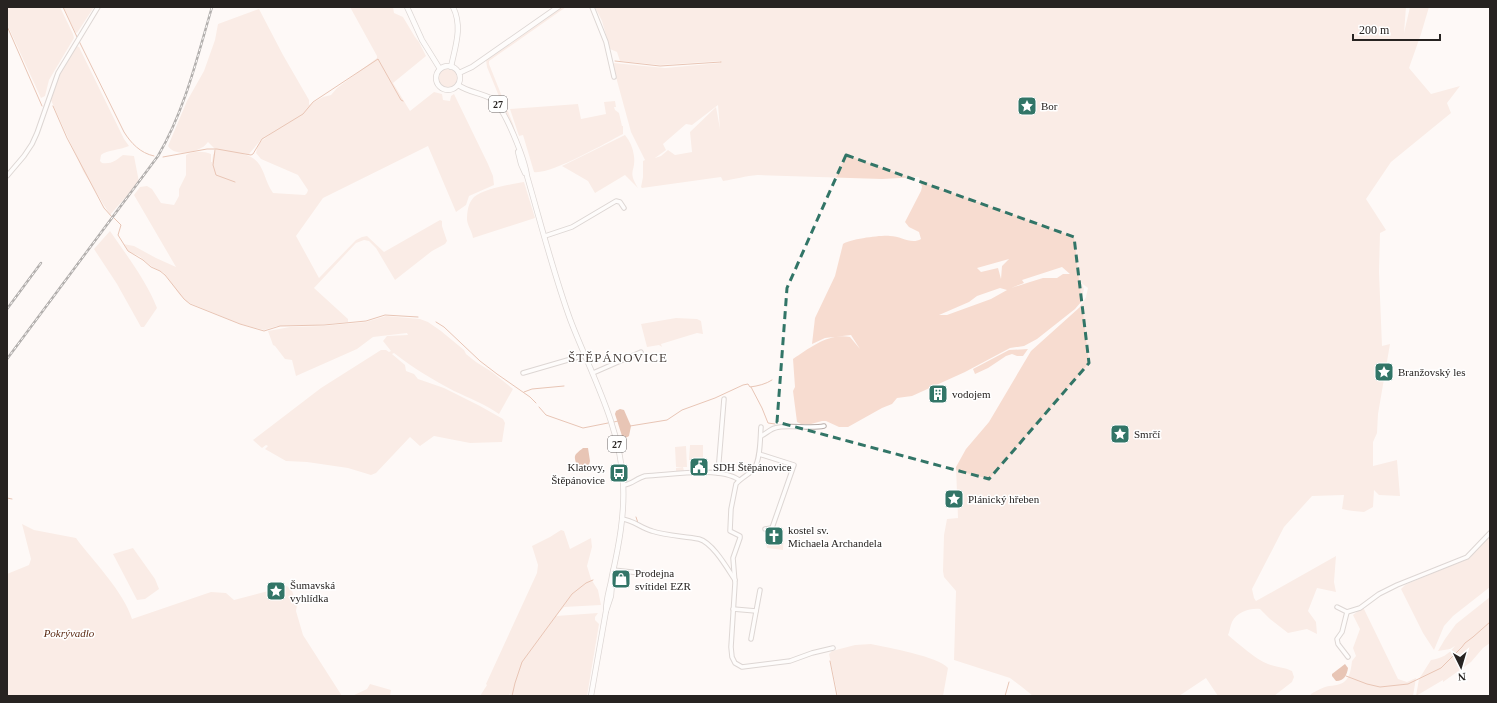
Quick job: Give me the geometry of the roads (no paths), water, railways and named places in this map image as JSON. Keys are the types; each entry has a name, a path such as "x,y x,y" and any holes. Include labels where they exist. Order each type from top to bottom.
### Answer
{"main road":[{"path":"407,7 422,40 440,69"},
{"path":"450,67 458,29 457,19 453,7"},
{"path":"459,73 476,64 558,7"},
{"path":"450,67 459,73 460,80 455,88 448,90 439,87 436,82 436,77 440,69 450,67"},
{"name":"27","path":"458,85 468,91 488,98 497,104 506,118 521,164 527,176 565,305 612,424 620,455 624,485 622,519 612,577 607,596 606,611 591,696"}],"street":[{"path":"7,176 32,144 58,73 98,7"},
{"path":"592,7 606,42 614,76"},
{"path":"545,236 572,227 615,202 620,202 624,208"},
{"path":"593,373 641,352"},
{"path":"522,373 585,355"},
{"path":"718,473 724,399"},
{"path":"761,426 759,454 754,469 739,480 733,491 730,532 740,538 733,558 735,580 731,647 732,657 735,663 742,667 790,661 812,653 833,648"},
{"path":"761,436 771,429 779,427 812,428 824,426"},
{"path":"759,454 794,465 772,528 765,529"},
{"path":"624,485 646,476 718,473 732,476 739,480"},
{"path":"622,519 631,521 645,529 657,533 706,541 735,580"},
{"path":"1336,606 1348,612 1360,608 1378,594 1467,557 1490,533"},
{"path":"613,570 659,575"},
{"path":"751,639 760,590"},
{"path":"733,609 756,612"},
{"path":"1348,612 1342,632 1337,639 1338,644 1348,657"}],"waterway":[{"path":"63,7 77,37"},
{"path":"7,26 42,106"},
{"path":"79,41 124,132 136,147 144,153 154,156"},
{"path":"163,157 207,149 217,149 251,155 262,139 303,114 313,102 378,59 401,100 403,101"},
{"path":"615,61 660,66 721,62"},
{"path":"53,106 67,138 104,208 112,217"},
{"path":"215,150 213,165 216,175 235,182"},
{"path":"114,218 121,225 118,235 128,251 165,275 184,299 190,304 240,324 264,331 280,326 324,325 366,321 385,315 418,317"},
{"path":"436,322 444,327 480,361 536,403"},
{"path":"630,426 667,420 682,410 715,398 743,385 748,384 750,387 753,387 765,384 772,380"},
{"path":"524,392 532,389 564,386"},
{"path":"751,387 768,423 775,424"},
{"path":"539,407 546,415 583,428 608,423"},
{"path":"614,422 618,421"},
{"path":"7,498 12,499"},
{"path":"636,517 638,523"},
{"path":"512,696 522,662 572,594 586,583 593,580"},
{"path":"1346,676 1380,687 1408,684 1441,668 1465,643 1490,622"},
{"path":"830,661 837,696"},
{"path":"1005,696 1009,682"}],"railway":[{"path":"7,359 158,156 176,120 190,83 212,7"},
{"path":"7,309 41,263"}],"place":[{"name":"Bor","path":"1027,106"},
{"name":"Branžovský les","path":"1384,372"},
{"name":"vodojem","path":"938,394"},
{"name":"Smrčí","path":"1120,434"},
{"name":"SDH Štěpánovice","path":"699,467"},
{"name":"Klatovy, Štěpánovice","path":"619,473"},
{"name":"Plánický hřeben","path":"954,499"},
{"name":"kostel sv. Michaela Archandela","path":"774,536"},
{"name":"Prodejna svítidel EZR","path":"621,579"},
{"name":"Šumavská vyhlídka","path":"276,591"}],"district":[{"name":"ŠTĚPÁNOVICE","path":"618,357"}],"park label":[{"name":"Pokrývadlo","path":"69,633"}]}
